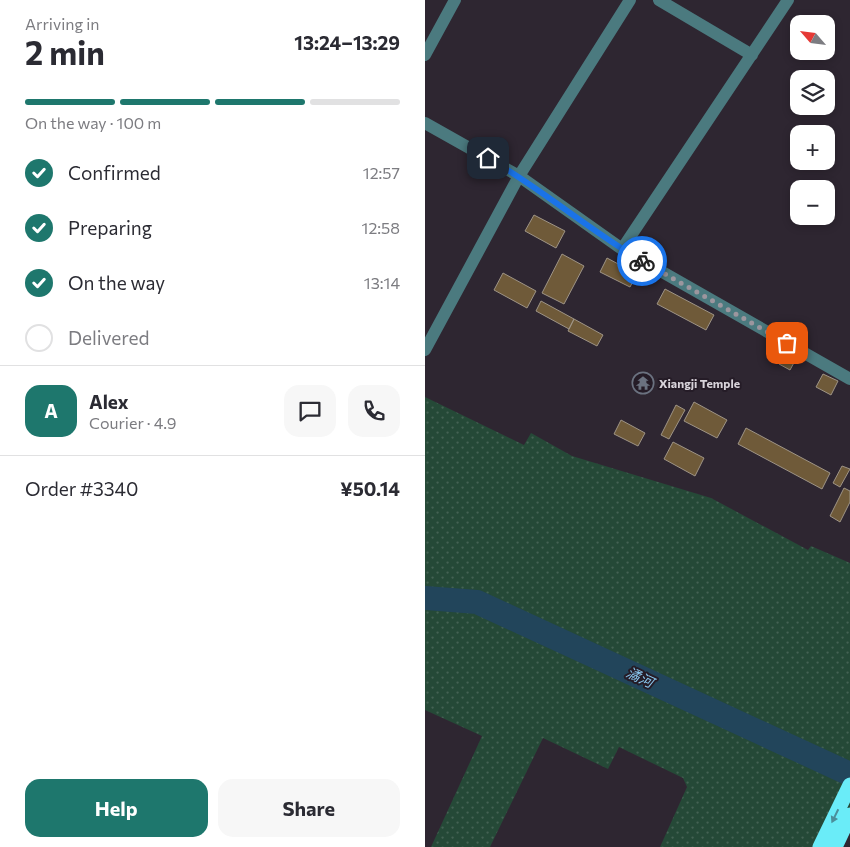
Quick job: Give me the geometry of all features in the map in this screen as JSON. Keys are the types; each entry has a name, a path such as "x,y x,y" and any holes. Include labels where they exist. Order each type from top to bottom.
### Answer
{"highway":[{"path":"820,847 850,785"},
{"path":"835,847 850,815"}],"street":[{"path":"425,55 455,0"},
{"path":"425,350 519,176 630,0"},
{"path":"659,0 752,55"},
{"path":"622,249 788,0"},
{"path":"425,122 519,176 622,249 850,379"}],"green space":[{"path":"425,397 524,445 531,433 572,456 711,498 808,550 811,546 850,563 850,816 836,847 660,847 687,787 683,778 619,747 608,769 543,738 490,847 431,847 482,736 425,710"}],"building":[{"path":"534,215 565,231 556,248 525,231"},
{"path":"562,254 584,266 564,304 542,293"},
{"path":"607,258 637,274 630,287 600,272"},
{"path":"503,273 536,291 527,308 494,290"},
{"path":"665,289 714,315 706,330 657,304"},
{"path":"541,301 574,319 569,329 536,311"},
{"path":"574,319 603,335 597,346 568,331"},
{"path":"785,353 796,359 790,370 779,364"},
{"path":"823,374 838,381 831,395 816,387"},
{"path":"694,402 727,420 717,438 684,421"},
{"path":"676,405 685,410 669,439 661,435"},
{"path":"621,420 645,433 638,446 614,434"},
{"path":"746,428 830,473 822,489 738,444"},
{"path":"673,442 704,458 695,476 664,459"},
{"path":"842,466 850,469 840,487 833,483"},
{"path":"844,488 850,491 850,502 840,522 830,516"}],"waterway":[{"name":"潏河","path":"425,598 477,602 850,774"}],"way so far":[{"path":"642,261 787,343"}],"place":[{"name":"Xiangji Temple","path":"643,383"}],"route":[{"path":"488,158 519,176 642,261"}]}
